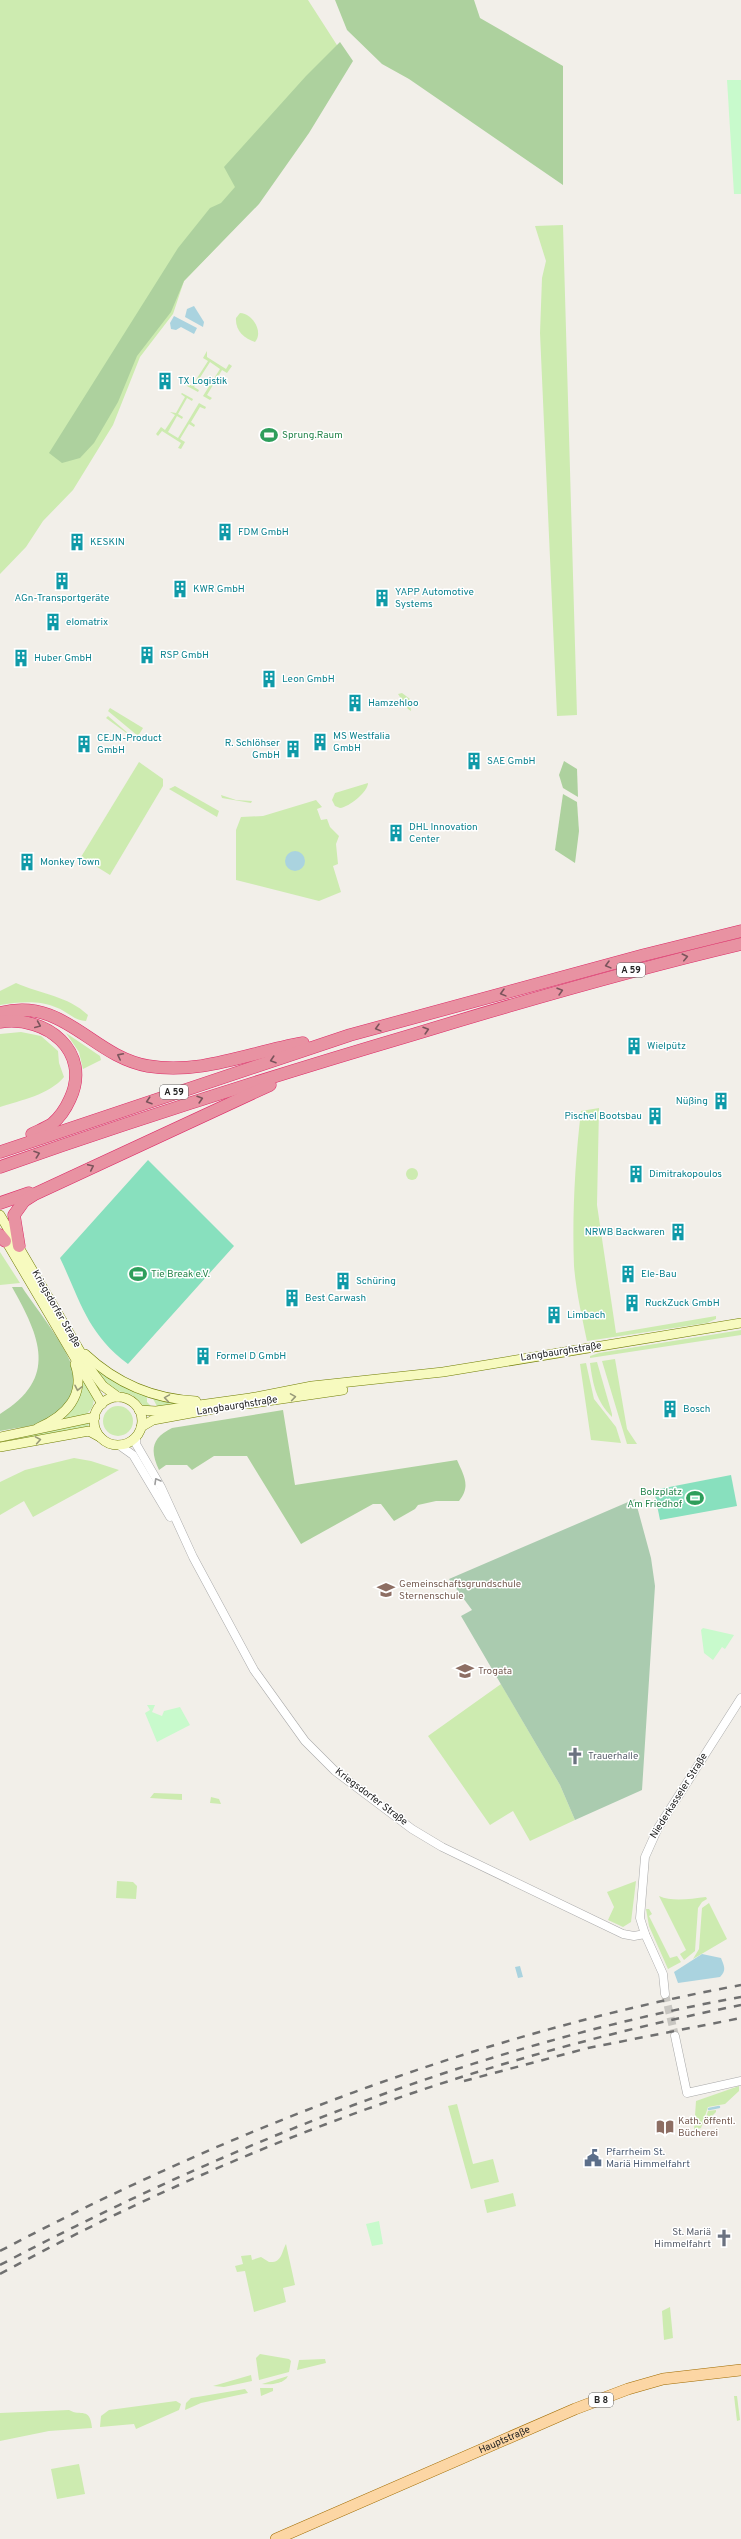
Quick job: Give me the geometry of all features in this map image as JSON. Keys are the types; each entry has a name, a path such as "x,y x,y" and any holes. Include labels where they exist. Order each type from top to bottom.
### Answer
{"highway":[{"name":"A 59","path":"0,1152 350,1035 644,955 741,931"},
{"name":"A 59","path":"0,1167 137,1119 335,1058 648,966 741,944"},
{"path":"0,1013 23,1010 48,1013 66,1021 123,1058 145,1065 175,1069 224,1063 296,1044 350,1035"},
{"path":"0,1022 21,1020 32,1022 51,1032 62,1042 70,1055 75,1081 65,1109 52,1124 0,1148"},
{"path":"19,1246 15,1226 16,1211 24,1201 60,1181 204,1114 335,1058"},
{"path":"0,1203 60,1181"}],"main road":[{"name":"Kriegsdorfer Straße","path":"0,1215 19,1246 75,1349 102,1404"},
{"name":"Kriegsdorfer Straße","path":"2,1235 75,1349 98,1381 118,1397"},
{"name":"Langbaurghstraße","path":"139,1410 156,1411 312,1386 381,1380 443,1372 741,1323"},
{"path":"75,1349 119,1380 140,1390 163,1397 219,1402"},
{"path":"38,1428 64,1414 77,1393 79,1376 75,1349"},
{"name":"Langbaurghstraße","path":"141,1427 153,1420 207,1409 361,1387 381,1380"},
{"path":"0,1447 89,1431 110,1443 119,1445 128,1442 136,1437 141,1427 139,1410 130,1400 118,1397 102,1404 95,1417 95,1429 102,1438"},
{"path":"0,1437 95,1417"},
{"name":"Hauptstraße","path":"276,2539 489,2449 575,2409 628,2389 663,2379 741,2370"}],"street":[{"name":"Kriegsdorfer Straße","path":"136,1437 136,1444 161,1487 179,1529 241,1648 269,1692 305,1741 345,1780 418,1833 463,1858 623,1934 634,1936 645,1934"},
{"name":"Kriegsdorfer Straße","path":"119,1445 133,1455 179,1529"},
{"name":"Niederkasseler Straße","path":"665,1994 663,1974 645,1934 640,1918 645,1857 651,1842 741,1698"},
{"path":"675,2036 687,2093 741,2081"}],"green space":[{"path":"0,0 308,0 344,56 234,229 184,281 173,314 140,357 113,425 73,490 43,521 26,547 0,574"},
{"path":"335,0 474,0 480,18 563,66 563,185 409,79 382,64 347,30"},
{"path":"340,42 353,61 309,133 259,204 184,281 171,312 137,356 118,402 94,443 80,458 62,463 49,453 178,248 210,208 221,203 235,187 224,167 306,76"},
{"path":"727,80 741,80 741,194 734,194"},
{"path":"563,225 577,715 557,716 540,333 542,278 546,261 535,226"},
{"path":"240,313 249,316 255,324 258,333 255,342 247,339 239,330 236,318"},
{"path":"207,351 207,357 226,369 229,364 232,366 227,373 222,370 207,395 212,398 210,400 203,396 220,369 210,362 194,387 199,390 198,392 187,386 188,383 192,386 208,361 203,358"},
{"path":"182,393 193,399 192,401 187,398 178,414 183,417 182,419 177,416 168,432 178,438 199,403 206,407 205,409 200,407 191,422 195,425 194,427 189,424 180,439 185,442 181,449 178,448 181,443 162,431 158,436 156,434 161,427 165,430 175,415 170,412 176,413 185,397 181,394"},
{"path":"402,693 410,699 411,711 398,694"},
{"path":"110,708 143,728 138,736 108,711"},
{"path":"108,716 136,740 106,718"},
{"path":"564,761 577,769 578,797 563,788 559,775"},
{"path":"139,762 163,779 163,786 110,875 81,857"},
{"path":"368,783 362,795 353,802 340,808 335,806 332,800 335,793"},
{"path":"175,786 219,811 217,817 169,789"},
{"path":"563,794 577,802 579,831 575,863 555,850"},
{"path":"221,795 236,800 252,801 251,803 222,798"},
{"path":"316,800 322,807 317,809 321,820 327,819 330,827 339,836 336,844 338,864 333,866 341,892 319,901 236,880 236,830 241,817 263,816"},
{"path":"16,983 63,999 88,1015 86,1021 82,1021 59,1008 42,1003 21,1002 0,1005 0,991"},
{"path":"21,1032 41,1036 58,1051 59,1063 64,1077 43,1093 0,1107 0,1034"},
{"path":"66,1033 100,1056 101,1060 83,1069 79,1052"},
{"path":"599,1108 597,1205 616,1333 716,1316 716,1319 707,1323 587,1341 574,1266 574,1189 581,1111"},
{"name":"Tie Break e.V.","path":"148,1160 234,1246 128,1364 103,1341 86,1316 60,1258"},
{"path":"412,1168 416,1170 418,1174 416,1178 412,1180 408,1178 406,1174 408,1170"},
{"path":"0,1252 20,1283 0,1285"},
{"path":"12,1287 22,1287 53,1332 68,1357 73,1369 75,1386 70,1399 56,1414 50,1418 34,1425 0,1431 0,1414 19,1400 31,1386 37,1371 39,1356 36,1340 30,1323"},
{"path":"741,1330 741,1335 590,1358 590,1356 599,1353"},
{"path":"615,1359 627,1429 637,1444 627,1444 602,1361"},
{"path":"90,1362 147,1396 147,1402 152,1407 144,1406 132,1395 111,1389"},
{"path":"597,1362 612,1417 602,1405 594,1386 590,1363"},
{"path":"586,1363 594,1399 616,1427 621,1443 591,1440 580,1364"},
{"path":"81,1371 91,1388 94,1399 93,1405 85,1415 59,1422 70,1412 78,1400 82,1379"},
{"path":"152,1397 180,1404 158,1408"},
{"path":"118,1406 129,1410 133,1421 129,1432 118,1436 107,1432 103,1421 107,1410"},
{"path":"283,1410 295,1485 457,1460 465,1481 465,1491 463,1496 459,1501 436,1501 418,1505 415,1509 394,1521 381,1504 373,1504 301,1544 247,1456 214,1456 192,1470 187,1465 166,1465 159,1470 154,1457 154,1446 160,1436 172,1428"},
{"path":"88,1421 89,1428 0,1445 0,1440"},
{"path":"74,1458 91,1461 119,1470 33,1517 24,1501 0,1515 0,1482 25,1470"},
{"name":"Bolzplatz Am Friedhof","path":"731,1475 737,1506 660,1520 654,1490"},
{"path":"635,1499 651,1558 655,1586 642,1790 575,1820 560,1785 461,1616 472,1610 449,1579"},
{"path":"703,1628 734,1635 725,1649 722,1647 713,1660 704,1653 701,1630"},
{"path":"501,1684 560,1785 575,1820 530,1841 513,1811 490,1825 428,1736"},
{"path":"147,1705 155,1705 152,1712 162,1716 164,1711 180,1707 190,1725 157,1742 145,1713 150,1710"},
{"path":"154,1793 182,1794 182,1800 150,1798"},
{"path":"211,1797 219,1799 221,1804 210,1803"},
{"path":"117,1881 133,1882 137,1886 136,1899 116,1898"},
{"path":"636,1881 631,1922 623,1927 608,1920 614,1907 607,1892"},
{"path":"659,1896 670,1899 706,1897 707,1899 702,1902 698,1908 695,1951 684,1960 680,1954 686,1950"},
{"path":"709,1903 727,1939 693,1959 699,1949 702,1908"},
{"path":"646,1909 649,1909 652,1914 649,1916 670,1958 677,1956 681,1962 668,1969 649,1926"},
{"path":"739,2086 739,2091 725,2104 708,2107 701,2128 694,2130 696,2101"},
{"path":"457,2104 473,2164 493,2159 499,2182 471,2189 448,2106"},
{"path":"716,2110 716,2112 704,2124 708,2111"},
{"path":"513,2193 516,2206 487,2213 484,2200"},
{"path":"379,2221 383,2244 372,2246 366,2224"},
{"path":"286,2244 295,2285 283,2288 286,2302 254,2312 245,2271 237,2272 235,2266 243,2264 241,2256 251,2255 252,2260 261,2257 269,2262 276,2261 279,2259"},
{"path":"670,2307 673,2338 664,2340 662,2311"},
{"path":"260,2354 289,2359 291,2361 289,2372 259,2380 256,2358"},
{"path":"325,2359 326,2363 297,2370 299,2360"},
{"path":"251,2375 252,2381 224,2387 213,2386"},
{"path":"288,2376 280,2382 273,2384 262,2384"},
{"path":"260,2388 273,2388 273,2391 261,2396"},
{"path":"245,2389 248,2393 201,2403 185,2410 186,2403 191,2398"},
{"path":"734,2396 737,2396 740,2420 737,2421"},
{"path":"176,2401 181,2404 179,2410 136,2429 134,2424 100,2427 101,2416 109,2410"},
{"path":"69,2410 87,2414 91,2421 92,2428 49,2431 0,2441 0,2413"},
{"path":"79,2464 85,2494 57,2499 51,2469"}],"water":[{"path":"194,306 204,322 203,327 185,317 187,309"},
{"path":"174,316 197,328 194,334 181,327 176,330 171,329 170,323"},
{"path":"295,851 302,854 305,861 302,868 295,871 288,868 285,861 288,854"},
{"path":"702,1954 721,1958 724,1968 722,1975 720,1977 678,1983 674,1972"},
{"path":"520,1966 523,1977 518,1978 515,1967"}],"waterway":[{"path":"709,2109 719,2107"}],"tunnel":[{"path":"665,1994 675,2036"}],"railway":[{"path":"0,2251 88,2206 178,2164 268,2125 360,2090 454,2058 548,2030 644,2005 741,1985"},
{"path":"0,2265 88,2220 178,2178 268,2139 360,2102 454,2070 548,2041 644,2017 741,1997"},
{"path":"0,2274 88,2228 178,2186 268,2147 360,2111 454,2079 548,2051 644,2026 741,2005"},
{"path":"464,2081 588,2048 741,2018"}],"place":[{"name":"TX Logistik","path":"165,381"},
{"name":"Sprung.Raum","path":"269,435"},
{"name":"FDM GmbH","path":"225,532"},
{"name":"KESKIN","path":"77,542"},
{"name":"AGn-Transportgeräte","path":"62,581"},
{"name":"KWR GmbH","path":"180,589"},
{"name":"YAPP Automotive Systems","path":"382,598"},
{"name":"elomatrix","path":"53,622"},
{"name":"RSP GmbH","path":"147,655"},
{"name":"Huber GmbH","path":"21,658"},
{"name":"Leon GmbH","path":"269,679"},
{"name":"Hamzehloo","path":"355,703"},
{"name":"MS Westfalia GmbH","path":"320,742"},
{"name":"CEJN-Product GmbH","path":"84,744"},
{"name":"R. Schlöhser GmbH","path":"293,749"},
{"name":"SAE GmbH","path":"474,761"},
{"name":"DHL Innovation Center","path":"396,833"},
{"name":"Monkey Town","path":"27,862"},
{"name":"Wielpütz","path":"634,1046"},
{"name":"Nüßing","path":"721,1101"},
{"name":"Pischel Bootsbau","path":"655,1116"},
{"name":"Dimitrakopoulos","path":"636,1174"},
{"name":"NRWB Backwaren","path":"678,1232"},
{"name":"Tie Break e.V.","path":"138,1274"},
{"name":"Ele-Bau","path":"628,1274"},
{"name":"Schüring","path":"343,1281"},
{"name":"Best Carwash","path":"292,1298"},
{"name":"RuckZuck GmbH","path":"632,1303"},
{"name":"Limbach","path":"554,1315"},
{"name":"Formel D GmbH","path":"203,1356"},
{"name":"Bosch","path":"670,1409"},
{"name":"Bolzplatz Am Friedhof","path":"695,1498"},
{"name":"Gemeinschaftsgrundschule Sternenschule","path":"386,1590"},
{"name":"Trogata","path":"465,1671"},
{"name":"Trauerhalle","path":"575,1756"},
{"name":"Kath. öffentl. Bücherei","path":"665,2127"},
{"name":"Pfarrheim St. Mariä Himmelfahrt","path":"593,2158"},
{"name":"St. Mariä Himmelfahrt","path":"724,2238"}]}
